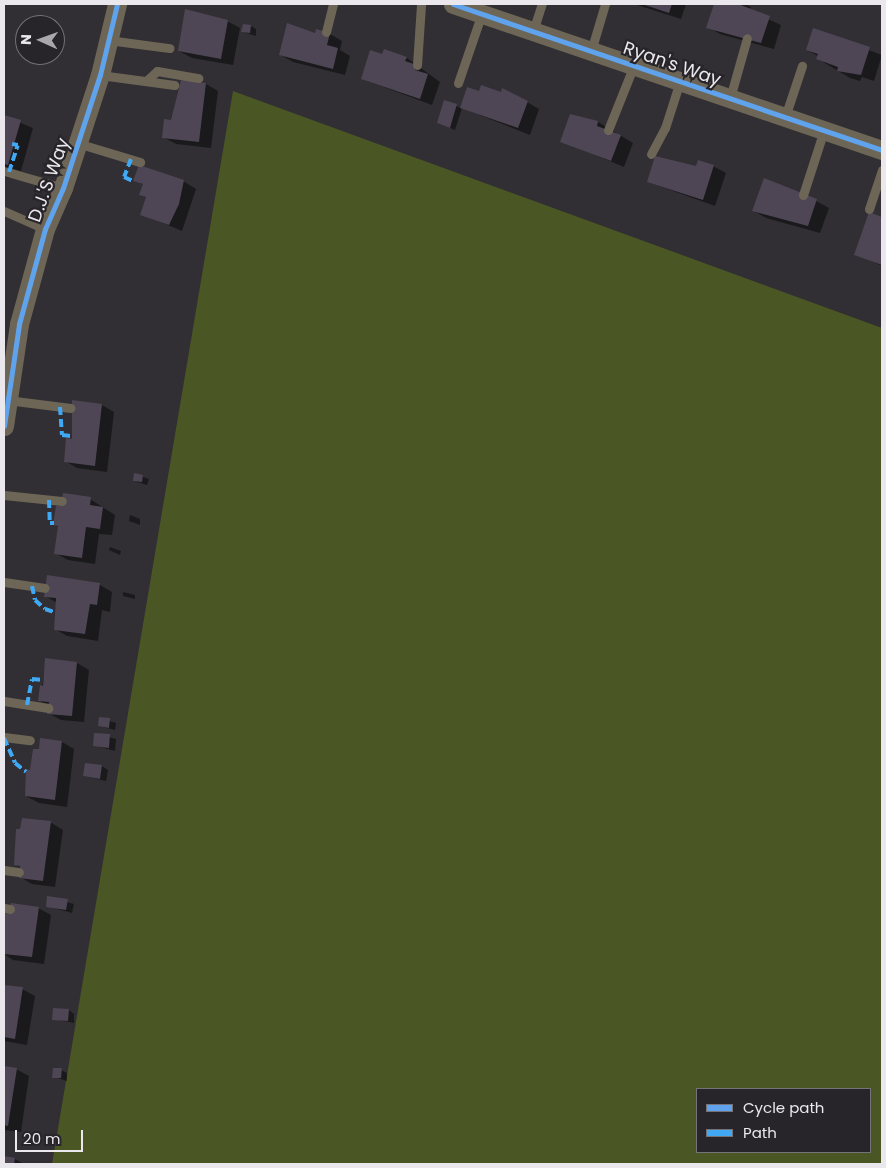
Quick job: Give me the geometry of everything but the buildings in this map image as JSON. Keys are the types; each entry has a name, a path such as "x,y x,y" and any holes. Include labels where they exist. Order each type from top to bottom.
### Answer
{"street":[{"name":"D.J.'S Way","path":"5,414 19,324 45,228 63,188 100,75 117,4"},
{"name":"Ryan's Way","path":"453,4 882,150"}],"lane":[{"path":"326,32 333,4"},
{"path":"416,65 421,4"},
{"path":"533,31 542,4"},
{"path":"591,51 605,4"},
{"path":"458,83 482,14"},
{"path":"730,98 747,38"},
{"path":"108,40 170,48"},
{"path":"608,130 634,65"},
{"path":"785,117 802,66"},
{"path":"146,81 157,71 198,78"},
{"path":"100,75 174,85"},
{"path":"651,154 665,128 680,81"},
{"path":"803,195 824,130"},
{"path":"77,143 140,162"},
{"path":"869,209 882,170"},
{"path":"4,171 63,188"},
{"path":"4,211 45,228"},
{"path":"5,414 71,408"},
{"path":"4,495 62,501"},
{"path":"4,582 46,588"},
{"path":"4,701 48,708"},
{"path":"4,737 30,740"},
{"path":"4,870 20,872"}],"green space":[{"path":"233,91 882,328 882,1164 52,1164"}],"marked path":[{"path":"9,172 18,145 12,144"},
{"path":"131,159 124,177 133,181"},
{"path":"60,407 62,435 71,436"},
{"path":"49,500 50,523 54,523"},
{"path":"32,586 35,600 45,609 54,612"},
{"path":"27,705 32,679 44,680"},
{"path":"4,738 15,763 26,772"}],"cycle path":[{"path":"4,426 19,324 45,229 63,188 100,75 117,4"},
{"path":"453,4 882,150"}]}
